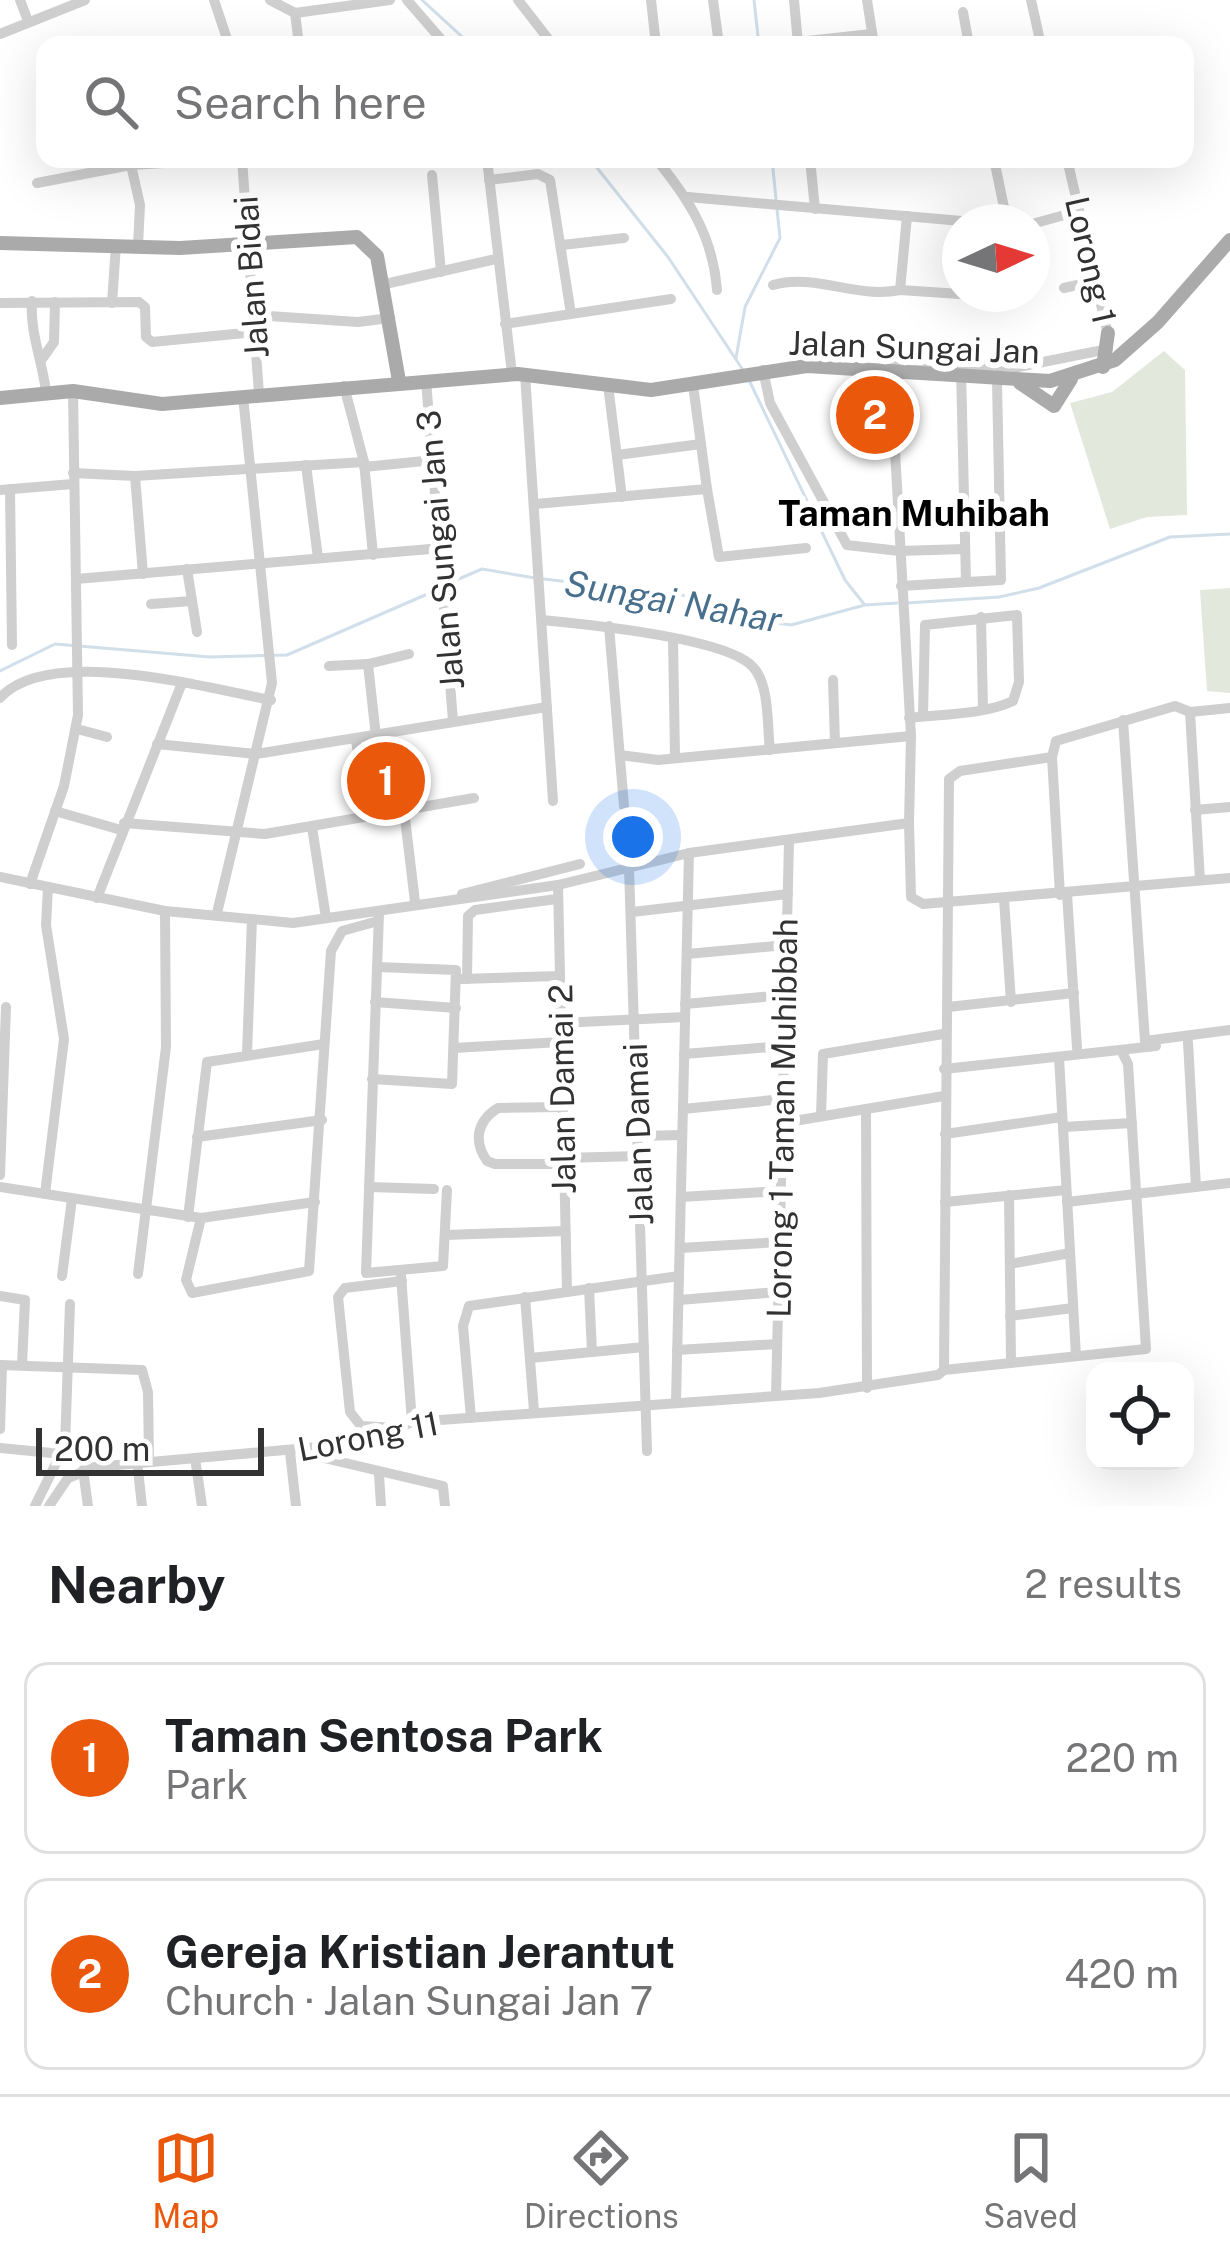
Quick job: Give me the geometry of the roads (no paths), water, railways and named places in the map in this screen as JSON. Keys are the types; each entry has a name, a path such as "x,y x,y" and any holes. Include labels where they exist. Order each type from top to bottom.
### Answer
{"main road":[{"path":"0,244 138,246 357,237 377,256 399,382"},
{"name":"Jalan Sungai Jan","path":"0,398 73,391 162,404 518,374 651,389 807,366 1020,383 1073,377 1108,348 1130,347 1230,240"},
{"path":"1108,348 1130,347"},
{"path":"1020,383 1054,406 1073,377"}],"street":[{"path":"20,0 28,22"},
{"path":"0,34 85,0"},
{"path":"214,0 226,36"},
{"path":"270,0 295,13 390,0"},
{"path":"407,0 438,36"},
{"path":"518,0 546,36"},
{"path":"651,0 655,36"},
{"path":"713,0 718,36"},
{"path":"797,0 798,36"},
{"path":"868,0 872,36"},
{"path":"1031,0 1039,36"},
{"path":"963,12 967,36"},
{"path":"295,13 298,36"},
{"path":"37,183 115,168"},
{"path":"132,168 140,205 138,246"},
{"name":"Jalan Bidai","path":"217,913 271,700 249,469 255,332 243,168"},
{"path":"488,168 505,324 518,374 535,504 553,801"},
{"path":"664,168 688,197 715,261 717,290"},
{"path":"811,168 814,209"},
{"path":"996,168 1003,204"},
{"name":"Lorong 1","path":"1069,168 1108,348"},
{"path":"489,180 538,174 550,180 571,314"},
{"path":"432,176 441,272"},
{"path":"688,197 942,219"},
{"path":"1050,219 1079,211"},
{"path":"900,290 907,216"},
{"path":"562,245 624,238"},
{"path":"112,302 116,245"},
{"path":"385,284 496,259"},
{"path":"773,286 794,281 880,292 942,293"},
{"path":"1064,288 1094,281"},
{"path":"505,324 671,299"},
{"path":"32,301 31,329 42,359 46,392"},
{"path":"42,359 56,335 55,302"},
{"path":"0,303 143,304 146,338 152,342 255,332"},
{"path":"254,315 358,322 390,318"},
{"path":"916,717 899,551 888,374 892,358 1018,367 1108,348"},
{"path":"961,362 966,582"},
{"path":"760,370 770,403 844,542 899,551 965,549"},
{"name":"Jalan Sungai Jan 3","path":"426,380 454,721"},
{"path":"902,588 1001,580 997,381"},
{"path":"608,385 622,497"},
{"path":"694,385 719,557 806,548"},
{"path":"344,386 364,464 373,555"},
{"path":"30,884 76,729 73,391"},
{"path":"616,454 701,444"},
{"path":"12,644 6,611 5,490 73,478 434,460"},
{"path":"306,465 318,558"},
{"path":"135,476 143,574"},
{"path":"535,504 707,490"},
{"path":"76,579 442,548"},
{"path":"187,569 196,632"},
{"path":"151,604 192,601"},
{"path":"916,717 983,709 1017,696 1019,622 1011,613 923,627 911,736 911,897 947,904 1230,878"},
{"path":"981,617 983,709"},
{"path":"542,620 609,626 673,639 730,654 755,668 770,750"},
{"path":"609,626 624,806"},
{"path":"673,639 675,757"},
{"path":"329,666 368,664 409,654"},
{"path":"368,664 376,737"},
{"path":"0,698 12,686 77,673 129,673 271,700"},
{"path":"833,680 835,742"},
{"path":"97,898 182,683"},
{"path":"1077,1048 1053,745 1066,736 1175,706 1190,712 1230,708"},
{"path":"157,744 256,754 547,707"},
{"path":"1190,712 1200,880"},
{"path":"1124,720 1145,1041 1230,1034"},
{"path":"76,729 107,737"},
{"path":"620,755 647,760 911,736"},
{"path":"356,741 369,815"},
{"path":"944,1370 943,1034 948,1007 949,779 960,771 1052,757"},
{"path":"55,811 123,827 239,836 474,798"},
{"path":"1195,810 1230,807"},
{"path":"404,810 415,902"},
{"path":"372,1079 452,1084 468,916 475,910 557,892 629,866 689,853 909,823"},
{"path":"312,826 326,918"},
{"name":"Lorong 1 Taman Muhibbah","path":"776,1396 789,840"},
{"path":"676,1401 689,853"},
{"path":"459,896 472,888 580,864"},
{"name":"Jalan Damai","path":"629,866 647,1450"},
{"path":"0,877 166,911 252,920 379,915"},
{"path":"45,1195 64,1040 46,925 48,887"},
{"path":"324,1044 207,1062 186,1285 192,1293 307,1274 332,943 343,931 415,902 557,892"},
{"name":"Jalan Damai 2","path":"557,892 567,1292"},
{"path":"632,912 788,894"},
{"path":"1004,899 1012,1002"},
{"path":"138,1274 166,1047 166,911"},
{"path":"379,915 366,1273 401,1276"},
{"path":"247,1054 252,920"},
{"path":"687,954 787,945"},
{"path":"377,967 452,969 462,979 559,976"},
{"path":"948,1007 1074,993"},
{"path":"560,1023 635,1019 785,995"},
{"path":"375,1002 456,1008"},
{"path":"0,1175 6,1007"},
{"path":"820,1116 823,1054 943,1034"},
{"path":"944,1069 1230,1034"},
{"path":"454,1048 561,1042"},
{"path":"1188,1042 1196,1187"},
{"path":"684,1054 784,1046"},
{"path":"1121,1050 1128,1064 1136,1195"},
{"path":"1059,1057 1076,1356"},
{"path":"782,1123 944,1096"},
{"path":"683,1108 783,1099"},
{"path":"562,1106 498,1108 482,1121 478,1142 495,1164 639,1156"},
{"path":"866,1108 867,1388"},
{"path":"197,1137 322,1120"},
{"path":"945,1133 1062,1122 1132,1124"},
{"path":"638,1136 682,1135"},
{"path":"945,1202 1009,1196 1136,1195 1230,1183"},
{"path":"0,1187 194,1217 316,1202"},
{"path":"369,1187 441,1190 445,1235 442,1266 345,1288 338,1297 350,1412 368,1428 407,1425 401,1276"},
{"path":"681,1197 781,1191"},
{"name":"Lorong 11","path":"83,1470 143,1460 295,1452 364,1443 407,1425 534,1411 867,1388 944,1370 1146,1349 1136,1195"},
{"path":"1009,1196 1011,1363"},
{"path":"62,1276 72,1199"},
{"path":"445,1235 565,1231"},
{"path":"680,1248 779,1242"},
{"path":"1010,1264 1070,1253"},
{"path":"471,1418 463,1326 466,1311 476,1303 679,1276"},
{"path":"589,1288 592,1352"},
{"path":"679,1300 778,1292"},
{"path":"0,1296 25,1300 22,1366"},
{"path":"525,1297 534,1411"},
{"path":"35,1506 62,1454 70,1304"},
{"path":"1010,1316 1073,1308"},
{"path":"677,1350 777,1344"},
{"path":"530,1358 644,1347"},
{"path":"0,1429 1,1365 142,1370 148,1392 142,1506"},
{"path":"0,1448 62,1454"},
{"path":"296,1506 295,1452 443,1486 445,1506"},
{"path":"195,1458 202,1506"},
{"path":"49,1506 68,1478 83,1470 88,1506"},
{"path":"379,1474 381,1506"}],"waterway":[{"path":"422,0 461,36"},
{"path":"754,0 758,36"},
{"path":"597,168 668,257 743,370"},
{"path":"773,168 776,199"},
{"path":"736,358 745,307 780,238 777,209"},
{"path":"748,378 845,580 864,604"},
{"path":"907,603 999,597 1039,588 1170,537 1230,534"},
{"name":"Sungai Nahar","path":"447,584 482,569 535,578"},
{"name":"Sungai Nahar","path":"544,579 688,596 736,617 791,625 865,605 897,603"},
{"name":"Sungai Nahar","path":"0,671 55,644 210,657 287,655 439,589"}],"place":[{"name":"Gereja Kristian Jerantut","path":"875,415"},
{"name":"Taman Sentosa Park","path":"386,781"}],"district":[{"name":"Taman Muhibah","path":"914,513"}]}
